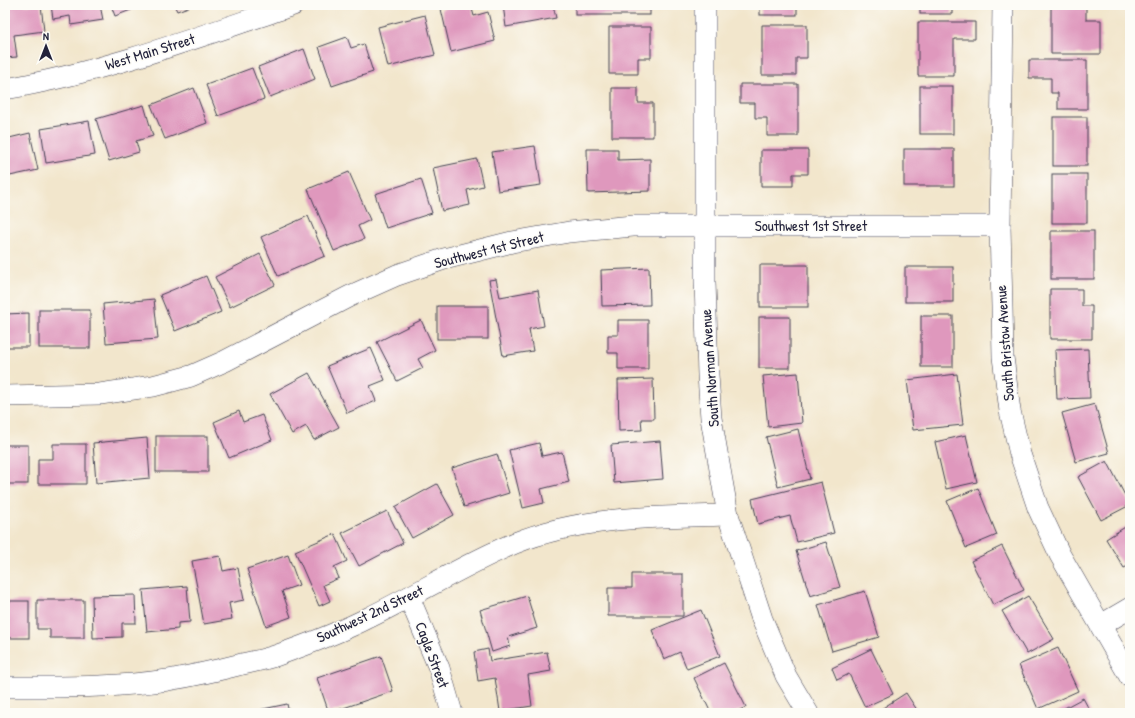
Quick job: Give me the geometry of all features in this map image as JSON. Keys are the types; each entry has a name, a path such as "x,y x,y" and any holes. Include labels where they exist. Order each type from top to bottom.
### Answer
{"street":[{"name":"West Main Street","path":"5,89 79,74 140,57 292,5"},
{"name":"South Norman Avenue","path":"705,5 705,290 708,375 711,411 728,515 762,619 786,676 808,713"},
{"name":"South Bristow Avenue","path":"1003,5 1000,226 1003,357 1010,411 1020,454 1038,508 1060,555 1130,677"},
{"name":"Southwest 1st Street","path":"5,396 100,394 153,386 191,376 225,361 350,296 397,275 444,259 512,242 569,232 633,226 1000,226"},
{"name":"Southwest 2nd Street","path":"5,687 114,685 167,680 221,670 274,657 306,644 368,618 471,563 517,543 554,531 590,524 636,518 728,515"},
{"name":"Cagle Street","path":"409,597 439,668 452,713"},
{"path":"1101,625 1130,608"}],"building":[{"path":"5,5 41,5 44,31 14,35 17,57 5,58"},
{"path":"51,5 100,5 103,20 71,25 70,16 53,19"},
{"path":"111,5 144,5 115,16"},
{"path":"174,5 191,5 191,6 177,11"},
{"path":"458,5 471,5 474,16 488,12 495,41 451,52 441,9"},
{"path":"503,5 553,5 556,18 506,27"},
{"path":"575,5 650,5 650,15 575,15"},
{"path":"760,5 797,5 797,15 760,15"},
{"path":"920,5 952,5 952,14 920,14"},
{"path":"1051,5 1086,5 1086,20 1101,20 1101,54 1051,54"},
{"path":"425,15 435,55 388,67 378,27"},
{"path":"918,22 975,22 975,39 954,39 954,76 918,76"},
{"path":"762,25 807,25 807,58 796,58 796,75 762,75"},
{"path":"609,27 651,27 651,58 638,58 638,74 609,74"},
{"path":"347,37 351,48 364,44 373,72 332,86 319,47"},
{"path":"304,49 315,79 270,97 258,67"},
{"path":"1029,60 1087,60 1087,109 1058,109 1058,93 1051,93 1051,78 1029,78"},
{"path":"252,68 264,99 218,116 206,85"},
{"path":"740,84 798,84 798,136 767,136 767,118 755,118 755,103 740,103"},
{"path":"920,86 953,86 953,134 920,134"},
{"path":"194,88 207,123 165,139 151,105"},
{"path":"612,88 638,88 638,103 653,103 653,137 612,137"},
{"path":"144,105 153,136 136,141 139,152 109,161 96,119"},
{"path":"1053,117 1087,117 1087,166 1053,166"},
{"path":"89,121 95,155 46,163 41,129"},
{"path":"30,133 38,170 5,177 5,139"},
{"path":"535,146 541,185 498,191 492,152"},
{"path":"587,149 618,149 618,160 650,159 650,191 588,193"},
{"path":"904,149 954,149 954,186 904,186"},
{"path":"761,150 808,150 808,174 793,174 793,186 761,186"},
{"path":"477,159 483,186 467,190 470,205 442,211 433,168"},
{"path":"349,172 370,220 358,226 364,239 334,251 308,189"},
{"path":"1052,174 1087,174 1087,223 1052,223"},
{"path":"421,179 432,213 386,228 375,194"},
{"path":"308,216 325,256 278,276 261,237"},
{"path":"1051,231 1094,231 1094,279 1051,279"},
{"path":"260,254 275,285 230,307 215,277"},
{"path":"760,265 808,265 808,307 760,307"},
{"path":"905,267 953,267 953,302 905,302"},
{"path":"649,268 650,305 602,306 601,270"},
{"path":"206,276 221,312 175,331 160,295"},
{"path":"496,279 500,297 538,290 544,326 529,329 533,351 503,356 489,280"},
{"path":"1050,289 1082,289 1082,306 1092,306 1092,339 1050,339"},
{"path":"154,299 158,339 106,343 103,304"},
{"path":"437,306 488,306 488,339 437,339"},
{"path":"39,310 90,310 90,348 39,348"},
{"path":"29,313 29,347 5,347 5,314"},
{"path":"921,316 953,316 953,367 921,367"},
{"path":"759,317 790,317 790,368 759,368"},
{"path":"421,320 435,350 418,359 423,368 397,381 377,342"},
{"path":"618,320 648,320 648,369 618,369 618,353 608,353 608,335 618,335"},
{"path":"371,348 385,380 370,386 376,401 347,413 327,366"},
{"path":"1088,349 1090,398 1057,399 1055,350"},
{"path":"309,373 339,427 314,440 306,426 292,434 270,394"},
{"path":"798,373 802,423 768,427 763,376"},
{"path":"957,374 963,425 913,430 907,380"},
{"path":"653,379 654,419 641,419 642,430 619,431 618,380"},
{"path":"1095,404 1109,453 1076,462 1062,413"},
{"path":"239,411 243,422 262,415 272,440 229,458 214,422"},
{"path":"798,429 810,479 778,487 766,437"},
{"path":"966,435 977,482 946,489 935,442"},
{"path":"156,436 208,436 208,472 156,472"},
{"path":"147,438 150,478 96,483 93,443"},
{"path":"660,441 663,479 614,483 611,445"},
{"path":"539,443 542,456 562,452 569,482 541,489 544,503 523,508 509,450"},
{"path":"53,444 86,444 86,484 38,484 38,459 53,459"},
{"path":"5,445 28,445 28,484 5,484"},
{"path":"497,454 509,493 464,507 452,468"},
{"path":"1107,461 1130,505 1101,520 1078,477"},
{"path":"821,482 834,533 797,542 790,516 758,524 752,499"},
{"path":"437,484 454,515 412,538 395,507"},
{"path":"978,488 997,535 966,548 947,501"},
{"path":"387,511 403,543 359,566 342,533"},
{"path":"1130,524 1130,565 1124,568 1106,539"},
{"path":"335,534 347,561 334,567 339,578 323,585 330,601 319,606 295,551"},
{"path":"826,542 840,587 810,596 796,551"},
{"path":"1002,546 1024,590 993,605 971,561"},
{"path":"288,555 299,585 282,591 291,617 266,626 247,569"},
{"path":"220,556 223,571 238,568 244,600 229,603 232,619 204,624 192,561"},
{"path":"632,574 683,574 683,616 608,616 608,588 632,588"},
{"path":"187,586 190,622 178,623 178,629 147,632 143,590"},
{"path":"865,591 879,637 832,651 818,605"},
{"path":"135,595 136,623 122,623 122,637 93,638 92,596"},
{"path":"527,596 537,628 508,637 510,646 492,652 480,610"},
{"path":"1028,596 1054,639 1027,654 1002,611"},
{"path":"37,600 84,600 84,638 50,638 50,629 37,629"},
{"path":"5,601 29,601 29,638 5,638"},
{"path":"701,610 720,656 687,669 680,652 664,659 652,630"},
{"path":"1058,648 1078,691 1038,709 1019,665"},
{"path":"488,649 490,661 547,652 551,671 528,675 532,706 500,711 495,678 478,681 474,652"},
{"path":"871,649 893,694 865,707 849,674 837,680 832,668"},
{"path":"381,656 393,691 329,713 317,678"},
{"path":"724,663 746,707 734,713 711,713 694,678"},
{"path":"906,693 919,713 875,713"},
{"path":"1083,698 1091,713 1055,713"},
{"path":"287,704 289,713 249,713 249,712"},
{"path":"402,710 402,713 374,713 374,712"}]}
